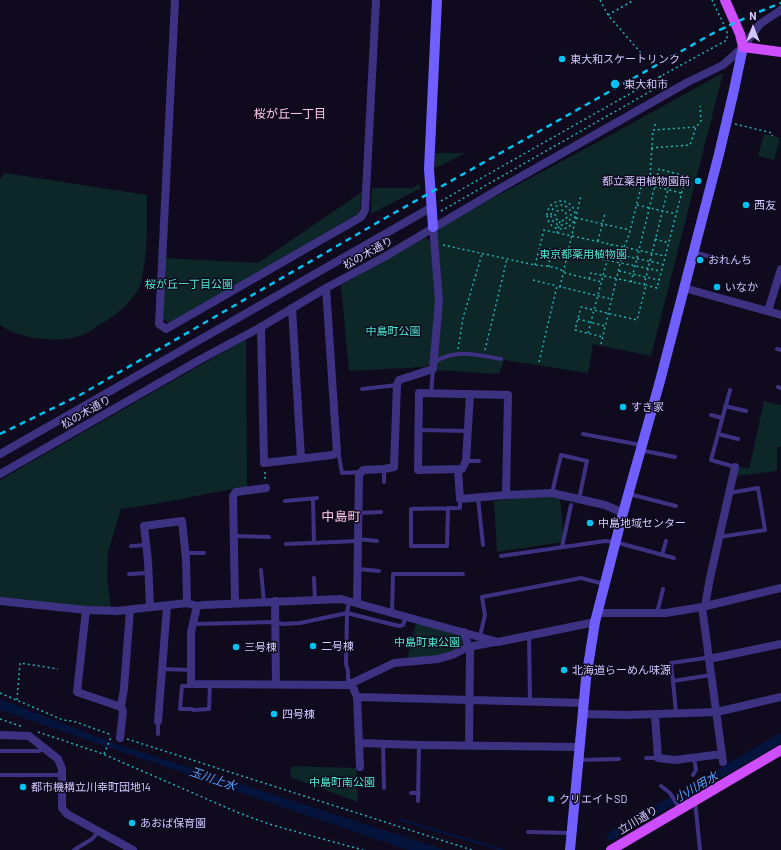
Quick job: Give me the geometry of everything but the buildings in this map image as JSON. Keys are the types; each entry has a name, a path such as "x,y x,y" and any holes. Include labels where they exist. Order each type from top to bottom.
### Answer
{"main road":[{"path":"433,228 428,169 437,0"},
{"path":"570,850 579,747 596,617 628,494 660,381 726,128 743,47 740,34 725,0"},
{"path":"743,47 781,52"},
{"name":"立川通り","path":"611,850 678,806 695,801 781,750"}],"street":[{"path":"175,0 159,324 166,330 361,217 365,210 376,0"},
{"name":"松の木通り","path":"0,474 201,359 261,327 326,288 392,252 688,82 723,65 743,47 760,24 781,10"},
{"path":"0,454 432,207"},
{"path":"357,603 359,475 363,470 394,467 397,385 399,380 433,365 439,301 433,228"},
{"path":"768,311 781,269"},
{"path":"261,327 264,462 332,454 337,452 326,288"},
{"path":"684,288 781,315"},
{"path":"292,308 301,458"},
{"path":"470,394 466,461 462,469 418,470 419,393 431,394 470,394 508,395 506,495"},
{"path":"655,715 658,758 675,760 722,758 709,659 704,606 735,467"},
{"path":"458,470 460,499 552,493 605,505 623,513"},
{"path":"234,603 233,496 236,492 266,488"},
{"path":"150,607 144,526 182,521 187,603"},
{"path":"197,606 191,632 191,684 350,684 394,663 438,659 452,655 468,647 498,642 596,617 666,613 781,590"},
{"path":"0,601 86,610 130,610 187,603 197,606 275,601 341,599 498,642"},
{"path":"275,601 276,684"},
{"path":"158,721 167,606"},
{"path":"86,610 78,692 121,707"},
{"path":"120,738 123,711 121,707 124,688 130,610"},
{"path":"464,632 470,652 469,746"},
{"path":"709,659 781,644"},
{"path":"350,684 357,697 360,768"},
{"path":"357,697 584,703"},
{"path":"583,714 655,715 717,712 781,697"},
{"path":"0,735 29,736 58,759 61,765 62,775 62,808 67,814 133,850"},
{"path":"359,743 579,747"}],"lane":[{"path":"693,252 732,263"},
{"path":"431,394 433,365 441,358 458,352 501,359"},
{"path":"362,389 397,385"},
{"path":"730,390 711,460 735,467"},
{"path":"725,406 746,411"},
{"path":"711,415 722,418"},
{"path":"418,430 468,431"},
{"path":"583,434 641,447 675,457"},
{"path":"718,434 738,439"},
{"path":"337,452 340,456 342,473 361,472"},
{"path":"552,493 561,455 587,461 579,499"},
{"path":"466,461 479,461"},
{"path":"384,469 384,482"},
{"path":"719,537 765,530 758,488 729,493"},
{"path":"628,494 676,506"},
{"path":"285,501 315,498 314,543"},
{"path":"478,498 483,545"},
{"path":"448,508 447,546 411,546 411,509 448,508 460,508 460,499"},
{"path":"562,547 570,505"},
{"path":"359,513 381,512"},
{"path":"234,536 270,537"},
{"path":"286,544 358,540 377,541"},
{"path":"501,556 605,541 615,542 674,558"},
{"path":"662,555 666,541"},
{"path":"131,546 146,545"},
{"path":"185,553 204,553"},
{"path":"358,569 380,571"},
{"path":"261,570 264,602"},
{"path":"129,574 148,573"},
{"path":"392,613 393,574 463,574"},
{"path":"314,578 315,600"},
{"path":"480,636 485,615 482,597 581,578 604,584"},
{"path":"656,613 663,589"},
{"path":"349,601 347,613 346,664 350,684"},
{"path":"193,624 275,622 284,624 300,623 347,613 399,626 403,625 406,616"},
{"path":"529,634 530,701"},
{"path":"676,714 671,663 705,658 709,659"},
{"path":"161,669 191,670"},
{"path":"673,681 712,675"},
{"path":"191,684 188,686 182,686 180,709 209,709 210,684"},
{"path":"158,721 158,734"},
{"path":"383,743 384,788"},
{"path":"418,801 419,745"},
{"path":"0,751 39,751 45,748"},
{"path":"646,758 658,758"},
{"path":"693,775 696,770 694,758"},
{"path":"578,760 620,759"},
{"path":"0,775 62,775"},
{"path":"661,786 670,793 678,806"},
{"path":"411,793 419,793"},
{"path":"695,801 700,850"},
{"path":"74,850 92,839 99,831"},
{"path":"528,832 571,833"}],"path":[{"path":"600,0 608,15 642,53"},
{"path":"608,15 634,0"},
{"path":"658,73 661,76 665,83 441,212 440,202 661,76 727,40 727,31 712,0"},
{"path":"651,148 690,146 696,127 701,121 700,106"},
{"path":"601,344 611,299 642,183 644,184 650,177 651,148 655,124"},
{"path":"735,124 772,133 772,136"},
{"path":"655,129 696,127"},
{"path":"589,279 591,273 657,288 686,176 659,169 631,282"},
{"path":"603,337 575,330 581,307 637,320 651,253 672,172"},
{"path":"644,184 681,193"},
{"path":"539,362 581,195"},
{"path":"562,210 564,202"},
{"path":"564,202 572,207 574,219 573,223 569,226 563,229 558,229 551,226 548,222 548,211 553,204 564,202"},
{"path":"636,204 676,214"},
{"path":"563,206 569,210 570,218 567,223 559,225 553,221 551,212 555,207 563,206"},
{"path":"560,221 556,219 555,214 562,210"},
{"path":"560,221 565,220 567,217 565,212 562,210"},
{"path":"598,241 605,213"},
{"path":"576,218 630,230"},
{"path":"557,233 560,221"},
{"path":"535,265 544,230 665,256"},
{"path":"655,239 668,243"},
{"path":"434,243 507,260 549,267 565,273 602,282"},
{"path":"588,333 599,296 611,245"},
{"path":"539,249 568,249 582,251 596,258 661,272"},
{"path":"549,267 550,249"},
{"path":"598,250 663,264"},
{"path":"458,352 457,346 463,318 482,254"},
{"path":"484,356 507,260"},
{"path":"619,271 659,280"},
{"path":"533,280 611,299"},
{"path":"578,319 606,326"},
{"path":"264,462 266,488"},
{"path":"17,700 20,663 58,669"},
{"path":"0,693 63,720 73,721 120,738 472,850"},
{"path":"0,719 22,727"},
{"path":"38,732 103,754 239,813 280,827 363,850"},
{"path":"103,754 112,735"}],"green space":[{"name":"東京都薬用植物園","path":"723,73 651,356 593,344 588,373 504,360 499,374 435,370 435,229"},
{"path":"764,134 780,138 774,160 758,156"},
{"path":"435,153 466,153 435,168"},
{"path":"5,173 147,195 146,252 140,286 136,293 121,310 85,334 65,339 41,339 19,334 0,325 0,179"},
{"path":"419,184 421,188 371,214 372,188 412,188"},
{"name":"桜が丘一丁目公園","path":"362,192 358,214 169,323 163,319 166,258 258,263"},
{"name":"中島町公園","path":"425,238 430,240 437,301 431,363 425,367 349,371 341,285"},
{"path":"246,339 247,487 121,509 108,552 107,578 111,608 0,598 0,480"},
{"path":"764,401 781,405 781,447 777,447 777,471 735,476 737,466 749,469"},
{"path":"539,495 560,497 564,542 497,552 494,501"},
{"name":"中島町東公園","path":"416,623 461,635 464,644 450,652 443,654 407,659"},
{"name":"中島町南公園","path":"291,766 356,768 358,802 290,777"}],"water":[{"name":"玉川上水","path":"0,699 113,743 445,850 408,850 0,710"}],"waterway":[{"name":"小川用水","path":"611,836 781,738"},
{"path":"401,820 502,850"}],"railway":[{"path":"0,434 80,395 387,217 717,31 781,3"}],"place":[{"name":"東大和スケートリンク","path":"562,59"},
{"name":"東大和市","path":"615,84"},
{"name":"都立薬用植物園前","path":"698,181"},
{"name":"西友","path":"746,205"},
{"name":"おれんち","path":"700,260"},
{"name":"いなか","path":"717,287"},
{"name":"すき家","path":"623,407"},
{"name":"中島地域センター","path":"590,523"},
{"name":"二号棟","path":"313,646"},
{"name":"三号棟","path":"236,647"},
{"name":"北海道らーめん味源","path":"564,670"},
{"name":"四号棟","path":"274,714"},
{"name":"都市機構立川幸町団地14","path":"23,787"},
{"name":"クリエイトSD","path":"551,799"},
{"name":"あおば保育園","path":"132,823"}],"district":[{"name":"桜が丘一丁目","path":"290,114"},
{"name":"中島町","path":"341,517"}]}
